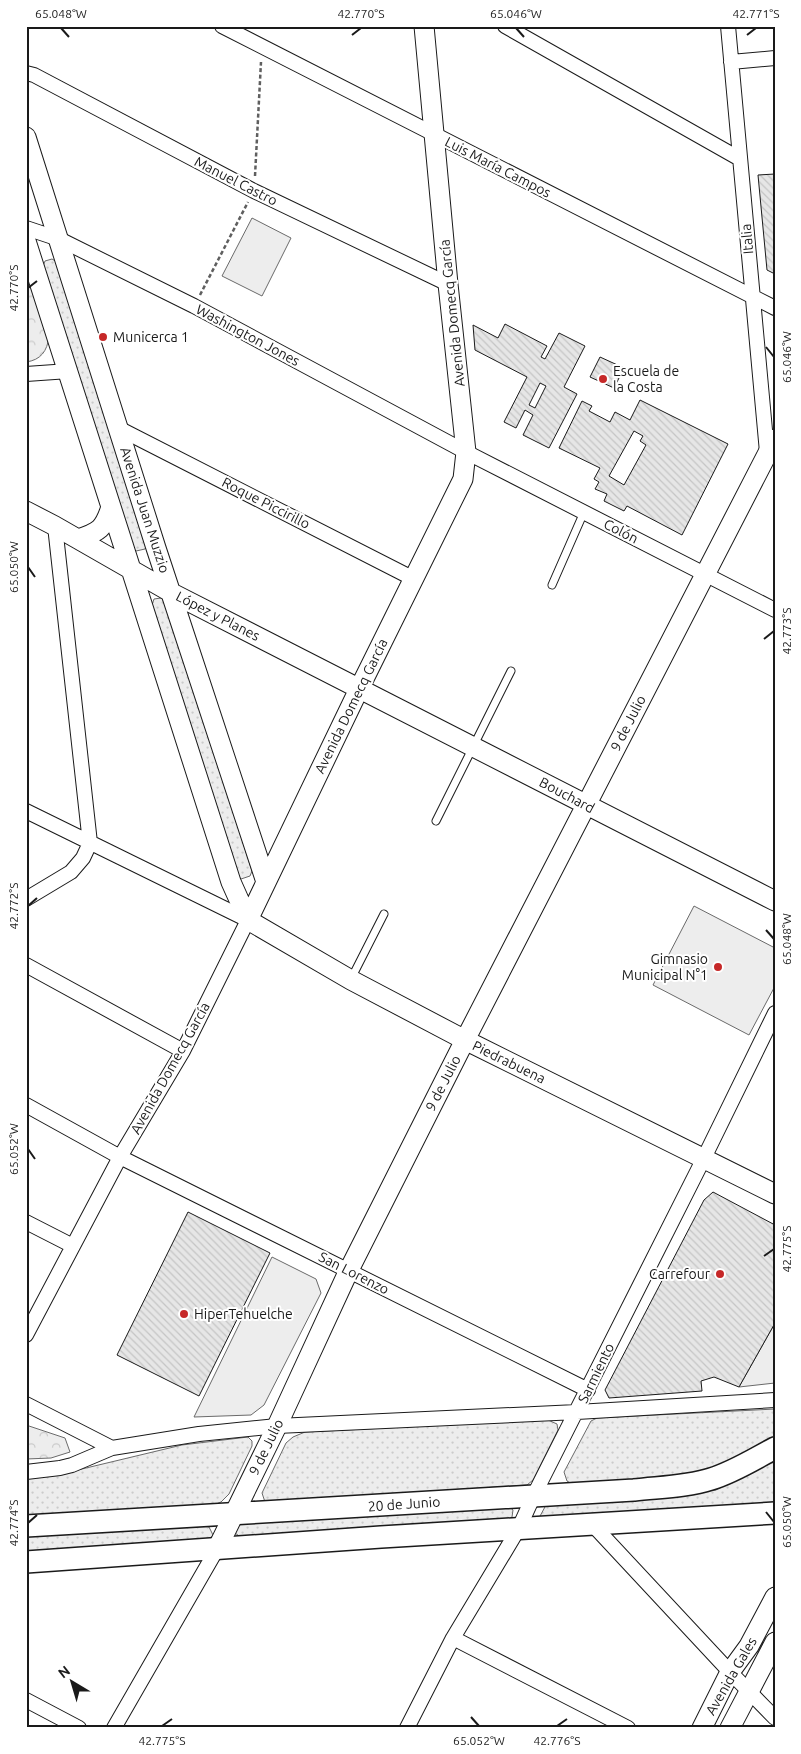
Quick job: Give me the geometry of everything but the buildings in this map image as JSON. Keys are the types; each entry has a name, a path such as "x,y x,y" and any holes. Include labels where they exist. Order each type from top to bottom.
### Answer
{"main road":[{"name":"Avenida Domecq García","path":"248,920 463,478 466,452 424,26"},
{"name":"Avenida Juan Muzzio","path":"26,137 156,548 266,882"},
{"path":"26,241 231,882 248,920"},
{"name":"9 de Julio","path":"217,1549 277,1426 349,1270 465,1040 771,446"},
{"path":"78,539 97,533 106,522 111,507"},
{"name":"López y Planes","path":"26,511 172,593 359,689"},
{"name":"Bouchard","path":"359,689 775,901"},
{"name":"Piedrabuena","path":"248,920 351,980 465,1040 775,1194"},
{"name":"20 de Junio","path":"26,1526 634,1490 686,1484 710,1479 731,1472 775,1448"},
{"path":"26,1562 519,1528 775,1513"},
{"name":"Avenida Gales","path":"702,1728 730,1672 749,1646 775,1597"},
{"name":"Avenida Gales","path":"730,1728 749,1690 773,1652"}],"street":[{"name":"Luis María Campos","path":"222,26 239,31 434,134 775,308"},
{"path":"505,26 740,159"},
{"name":"Italia","path":"728,26 753,296 771,446"},
{"path":"731,62 775,58"},
{"name":"Manuel Castro","path":"26,73 34,75 254,191 448,284"},
{"name":"Washington Jones","path":"26,228 59,239 194,306 466,452"},
{"path":"26,374 69,371"},
{"name":"Roque Piccirillo","path":"118,428 414,578"},
{"name":"Colón","path":"466,452 775,610"},
{"path":"26,899 71,872 82,858 90,843 55,526"},
{"path":"26,811 248,920"},
{"name":"Avenida Domecq García","path":"26,1336 30,1318 73,1246 120,1157 182,1051 248,920"},
{"path":"26,965 182,1051"},
{"name":"Sarmiento","path":"407,1728 453,1638 519,1528 775,1012"},
{"name":"San Lorenzo","path":"26,1105 120,1157 588,1390"},
{"path":"26,1222 73,1246"},
{"path":"26,1472 72,1465 112,1448 199,1434 277,1426 577,1412 775,1400"},
{"path":"26,1404 112,1448"},
{"path":"592,1524 775,1718"},
{"name":"9 de Julio","path":"114,1728 217,1549"},
{"path":"453,1638 628,1728"},
{"path":"749,1646 773,1652"},
{"path":"26,1700 79,1728"}],"lane":[{"path":"552,585 584,512"},
{"path":"436,821 511,671"},
{"path":"351,980 384,914"}],"green space":[{"path":"52,259 57,262 147,544 145,549 136,551 130,546 43,266 45,261"},
{"path":"26,267 49,337 47,347 42,354 36,359 26,362"},
{"path":"161,598 166,600 252,871 250,876 241,879 236,873 152,605 154,599"},
{"path":"775,1409 775,1442 744,1459 687,1478 572,1484 567,1481 564,1472 591,1421 597,1418"},
{"path":"548,1420 557,1424 558,1430 533,1480 527,1485 265,1502 262,1493 286,1443 293,1437 305,1432"},
{"path":"26,1425 65,1438 70,1452 51,1458 26,1459"},
{"path":"248,1437 252,1441 252,1446 229,1494 221,1502 207,1508 26,1517 26,1478 61,1474 182,1445"},
{"path":"775,1458 775,1506 539,1518 546,1505 550,1503 716,1490"},
{"path":"507,1505 513,1510 512,1517 506,1522 242,1538 235,1533 238,1526 244,1522"},
{"path":"198,1523 209,1527 213,1535 208,1541 26,1556 26,1531"}],"shaded area":[{"path":"252,218 291,238 262,296 222,276"},
{"name":"Gimnasio Municipal N°1","path":"694,906 775,948 775,986 749,1035 653,985"},
{"path":"272,1257 316,1279 321,1293 264,1405 251,1415 194,1417"},
{"path":"775,1323 775,1383 739,1387"}],"place":[{"name":"Municerca 1","path":"103,337"},
{"name":"Escuela de la Costa","path":"603,379"},
{"name":"Gimnasio Municipal N°1","path":"718,967"},
{"name":"Carrefour","path":"720,1274"},
{"name":"HiperTehuelche","path":"184,1314"}]}
